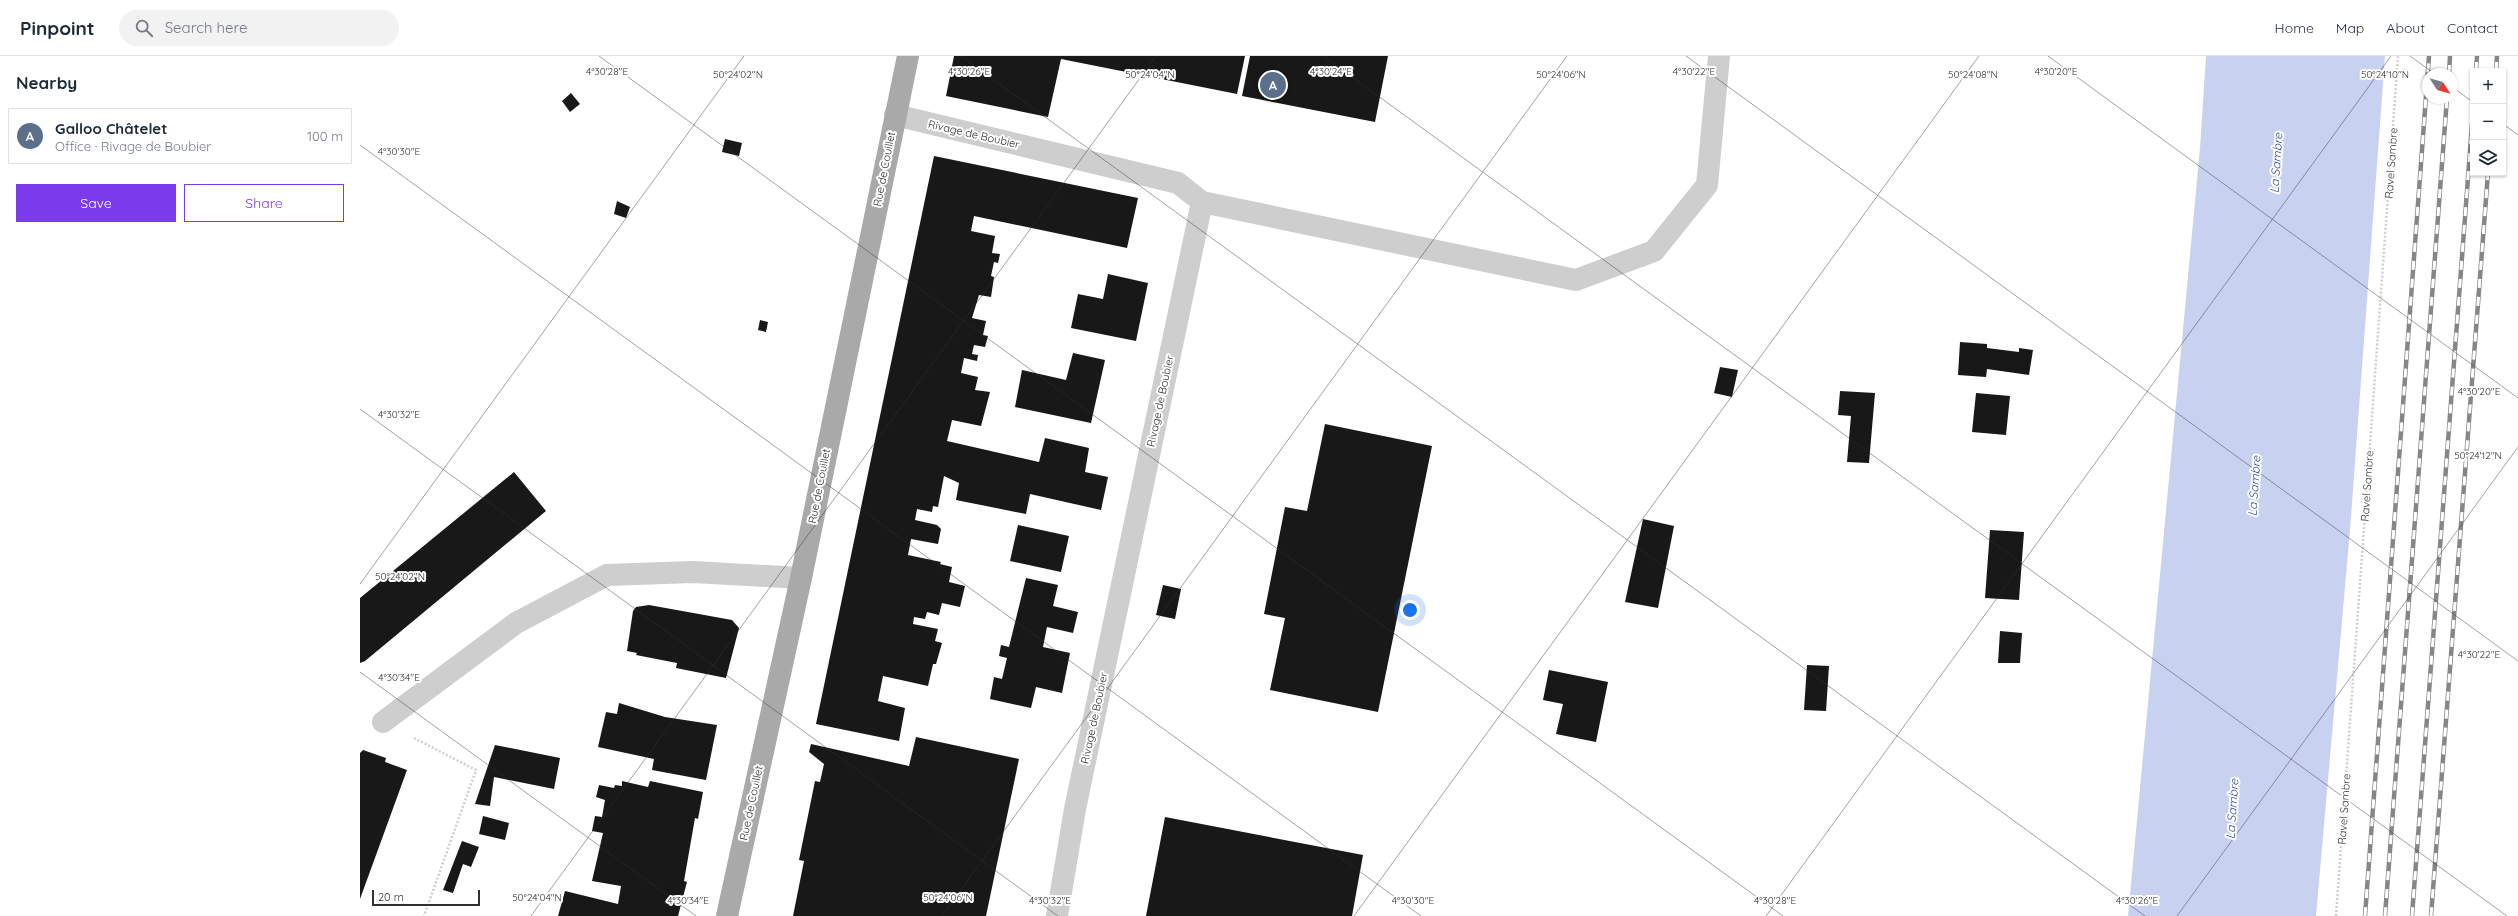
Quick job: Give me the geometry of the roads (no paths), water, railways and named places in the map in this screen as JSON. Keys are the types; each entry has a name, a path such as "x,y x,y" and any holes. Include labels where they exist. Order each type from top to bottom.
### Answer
{"main road":[{"name":"Rue de Couillet","path":"727,916 801,578 894,115 908,56"}],"street":[{"path":"1202,202 1576,280 1654,251 1707,185 1719,56"},
{"name":"Rivage de Boubier","path":"894,115 1178,183 1202,202 1075,809 1057,916"},
{"path":"383,722 516,623 607,575 693,572 801,578"}],"water":[{"name":"La Sambre","path":"2206,56 2385,56 2350,530 2316,916 2128,916 2200,148"}],"railway":[{"path":"2365,916 2429,56"},
{"path":"2449,68 2450,56"},
{"path":"2476,68 2477,56"},
{"path":"2496,68 2497,56"},
{"path":"2385,916 2447,104"},
{"path":"2412,916 2471,140"},
{"path":"2431,916 2488,176"}],"place":[{"name":"Galloo Châtelet","path":"1273,85"}]}
